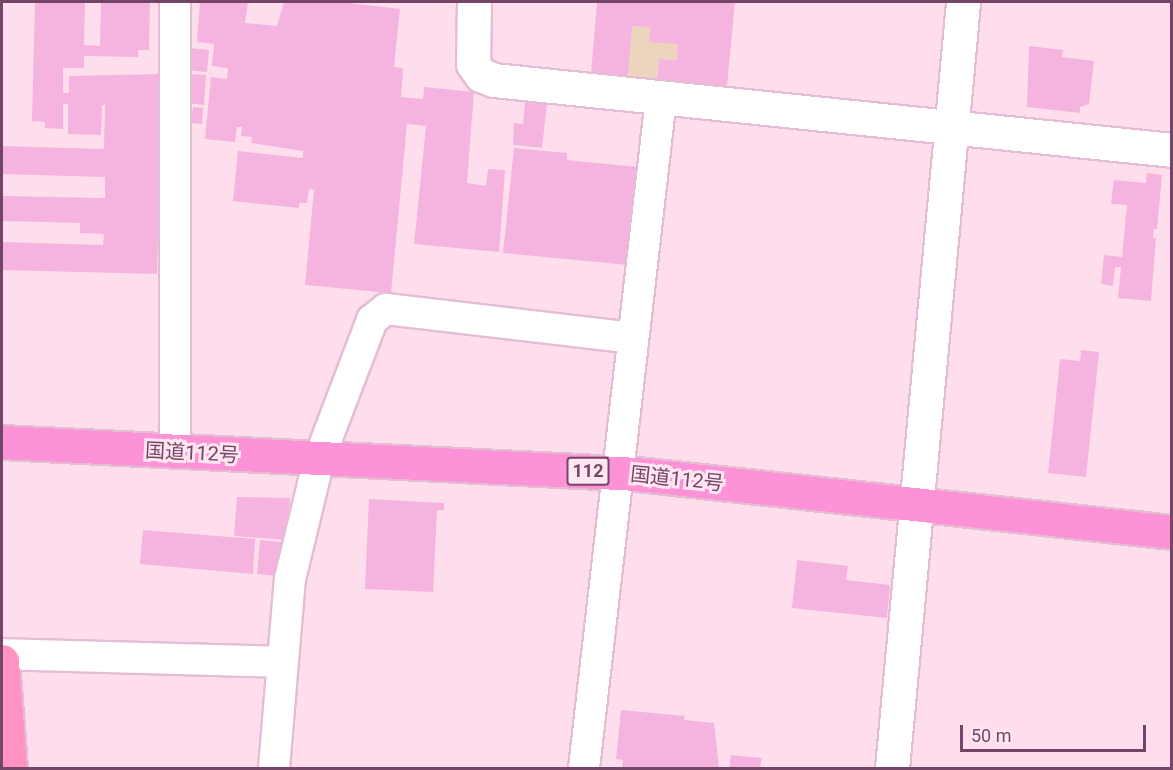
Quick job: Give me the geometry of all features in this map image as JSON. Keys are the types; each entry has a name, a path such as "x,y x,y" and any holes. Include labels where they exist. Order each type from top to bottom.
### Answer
{"highway":[{"name":"国道112号","path":"2,442 616,473 916,503 1172,532"}],"main road":[{"path":"2,661 10,768"}],"street":[{"path":"175,2 175,452"},
{"path":"474,2 473,64 481,75 494,80 1172,150"},
{"path":"892,768 963,2"},
{"path":"584,768 616,473 661,98"},
{"path":"274,768 290,579 319,459 372,320 386,309 632,338"},
{"path":"2,654 282,662"}],"shaded area":[{"path":"632,26 650,27 678,44 677,60 659,59 657,80 628,78"}],"building":[{"path":"35,2 85,2 84,45 100,46 101,2 150,2 149,50 138,50 138,57 84,56 84,68 63,68 63,93 69,93 69,76 162,74 157,274 2,270 2,242 103,245 104,234 80,233 80,223 2,221 2,196 105,198 105,177 2,174 2,146 104,149 105,105 102,105 101,135 68,134 68,104 63,104 63,129 45,128 45,122 32,121"},
{"path":"200,2 248,2 245,23 277,26 284,2 340,2 400,9 394,67 403,68 401,97 423,99 424,87 474,92 467,183 486,186 488,169 505,170 499,252 414,244 426,126 407,124 391,293 305,285 314,190 309,189 307,203 299,203 299,208 233,201 238,151 303,158 303,151 251,143 252,137 241,136 242,127 237,127 235,142 205,139 211,77 227,79 228,68 212,66 214,44 197,42"},
{"path":"597,2 735,2 727,86 657,80 659,59 677,60 678,44 649,42 650,27 632,26 628,78 591,74"},
{"path":"1029,46 1063,50 1062,57 1094,61 1089,104 1080,107 1080,113 1027,107"},
{"path":"190,48 209,50 207,72 188,70"},
{"path":"189,74 206,75 204,105 186,103"},
{"path":"525,102 547,104 542,148 513,145 514,123 523,124"},
{"path":"193,107 203,108 202,124 191,123"},
{"path":"514,148 567,153 567,160 638,167 628,265 503,253"},
{"path":"1147,173 1162,175 1157,229 1154,229 1153,238 1156,238 1151,301 1118,298 1121,267 1115,267 1113,286 1101,284 1104,255 1122,257 1127,205 1111,204 1114,180 1146,183"},
{"path":"1081,350 1099,352 1086,477 1048,473 1060,359 1080,361"},
{"path":"237,497 290,498 287,540 234,536"},
{"path":"369,499 444,503 444,510 437,510 433,592 365,589"},
{"path":"143,530 255,539 253,574 140,564"},
{"path":"260,540 281,542 278,576 257,574"},
{"path":"797,560 848,566 846,580 890,585 887,618 792,608"},
{"path":"621,710 685,716 684,720 714,723 719,768 622,768 623,760 616,759"},
{"path":"731,755 762,758 760,768 729,768"}]}
